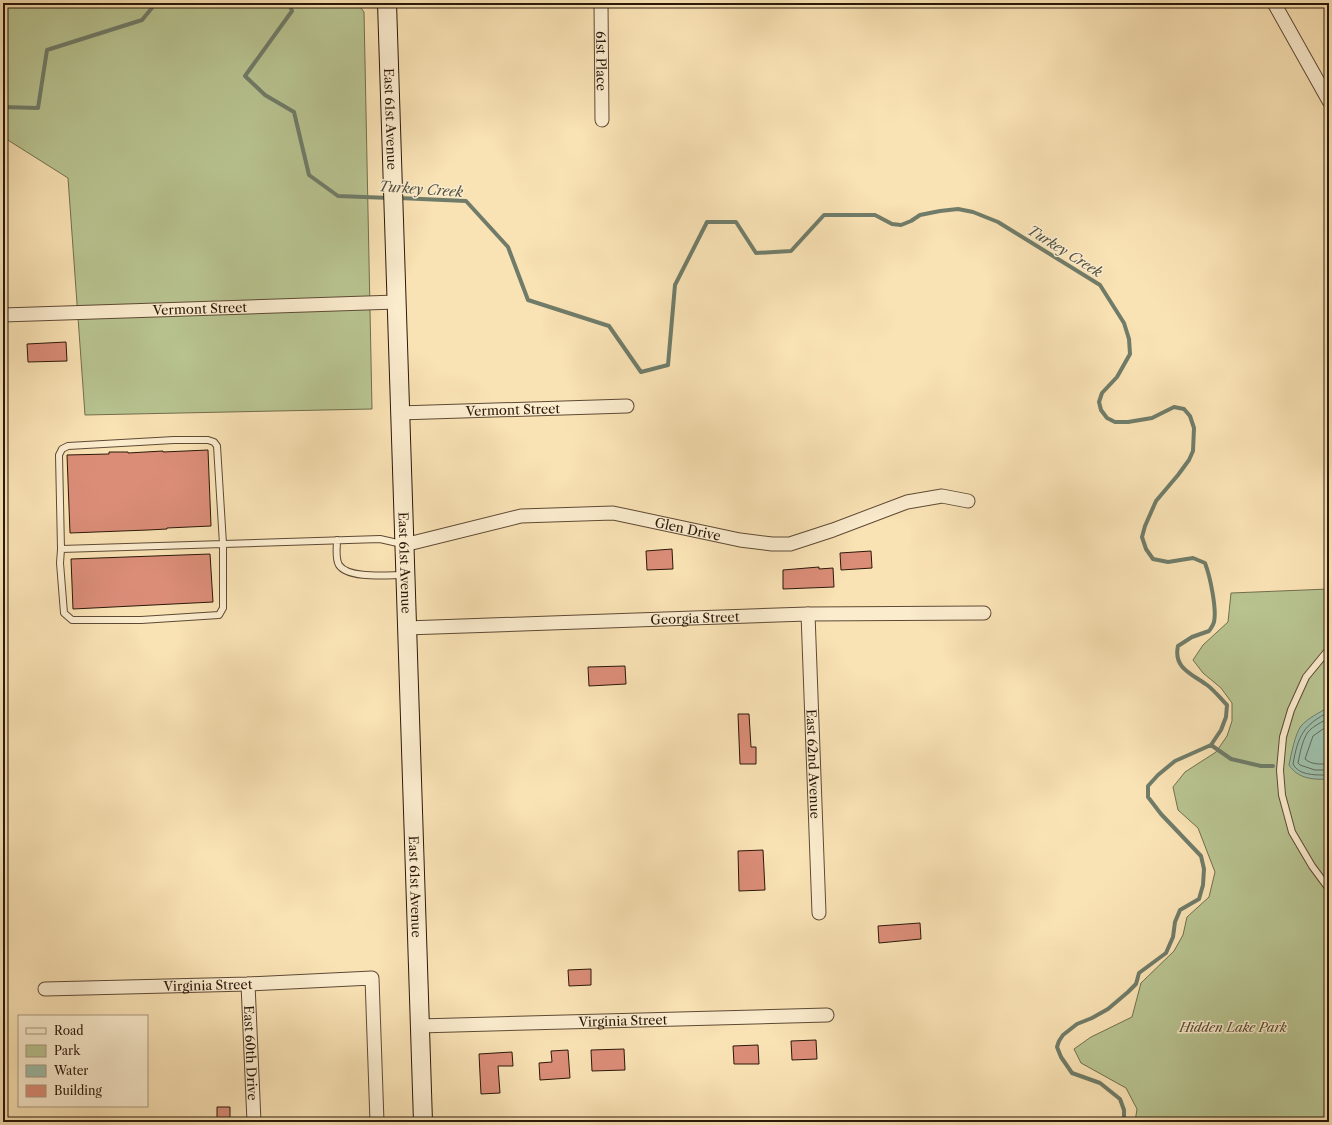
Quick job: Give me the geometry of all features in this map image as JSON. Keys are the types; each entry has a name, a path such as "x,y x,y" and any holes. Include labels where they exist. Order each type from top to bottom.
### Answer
{"main road":[{"name":"East 61st Avenue","path":"387,3 423,1122"}],"street":[{"name":"61st Place","path":"601,3 602,120"},
{"path":"1274,3 1329,101"},
{"name":"Vermont Street","path":"3,315 396,302"},
{"name":"Vermont Street","path":"400,413 627,406"},
{"name":"Glen Drive","path":"404,545 521,516 613,513 740,540 772,544 790,544 833,530 907,502 942,496 968,501"},
{"name":"Georgia Street","path":"406,628 808,614 984,613"},
{"name":"East 62nd Avenue","path":"808,614 819,913"},
{"name":"Virginia Street","path":"45,989 248,984 372,978 377,1122"},
{"name":"East 60th Drive","path":"248,984 254,1122"},
{"name":"Virginia Street","path":"419,1026 827,1015"}],"lane":[{"path":"174,440 208,440 214,442 217,446 223,544 223,608 218,615 141,620 72,620 64,613 60,563 61,550 59,455 62,449 74,445 174,440"},
{"path":"61,550 380,539 404,545"},
{"path":"337,540 336,556 339,565 346,571 360,574 405,575"},
{"path":"1329,648 1306,677 1292,710 1282,737 1280,770 1282,795 1292,832 1312,866 1329,889"}],"green space":[{"path":"3,3 357,3 364,12 372,409 85,415 68,178 3,137"},
{"name":"Hidden Lake Park","path":"1329,589 1329,1122 1135,1122 1137,1109 1126,1088 1081,1063 1074,1049 1091,1037 1132,1017 1141,983 1174,951 1183,935 1187,917 1209,897 1215,872 1198,828 1178,810 1173,787 1185,772 1216,752 1227,736 1232,721 1232,703 1221,688 1203,673 1193,660 1203,645 1228,622 1231,593"}],"water":[{"path":"1327,708 1329,709 1329,779 1307,778 1297,773 1289,765 1295,739 1304,723"}],"building":[{"path":"66,342 67,361 28,362 27,344"},
{"path":"208,450 211,526 70,533 67,455 109,454 109,452 128,453"},
{"path":"672,549 673,569 647,570 646,551"},
{"path":"871,551 872,568 841,570 840,553"},
{"path":"210,554 213,602 73,609 71,559"},
{"path":"819,567 819,569 833,568 834,587 783,589 783,570"},
{"path":"625,666 626,684 589,686 588,667"},
{"path":"738,714 749,714 751,747 756,747 756,764 740,764"},
{"path":"763,850 765,890 739,891 738,851"},
{"path":"920,923 921,939 879,943 878,926"},
{"path":"591,969 591,985 569,986 568,970"},
{"path":"816,1040 817,1059 792,1060 791,1041"},
{"path":"758,1045 759,1064 734,1064 733,1046"},
{"path":"624,1049 625,1070 592,1071 591,1050"},
{"path":"568,1050 570,1078 540,1080 539,1063 552,1062 551,1051"},
{"path":"512,1052 513,1066 498,1066 500,1093 481,1094 479,1054"},
{"path":"217,1107 230,1107 230,1122 217,1122"}],"waterway":[{"name":"Turkey Creek","path":"3,107 38,108 47,50 142,20 156,3"},
{"name":"Turkey Creek","path":"289,3 292,11 245,76 265,95 294,112 309,175 338,196 390,198"},
{"name":"Turkey Creek","path":"399,198 466,201 508,247 528,300 609,326 641,372 668,365 675,285 707,222 736,222 756,253 791,251 824,215 875,215 892,224 901,225 920,215 958,209 973,212 998,222 1100,285 1124,323 1129,339 1130,354 1117,377 1102,393 1099,402 1101,410 1107,418 1115,422 1128,422 1152,418 1174,407 1184,409 1190,416 1194,428 1193,451 1189,460 1156,501 1142,537 1146,549 1153,559 1168,562 1193,558 1205,563 1214,601 1214,623 1209,631 1192,637 1178,646 1177,654 1178,660 1185,670 1210,687 1227,705 1226,717 1221,730 1211,745 1175,761 1158,775 1148,786 1148,797 1161,814 1201,856 1204,869 1203,885 1199,899 1180,910 1175,922 1173,937 1166,953 1139,973 1136,984 1108,1009 1077,1024 1063,1035 1057,1047 1061,1057 1072,1073 1100,1083 1120,1099 1124,1110 1124,1122"},
{"path":"1211,745 1231,759 1261,766 1273,766"}]}
